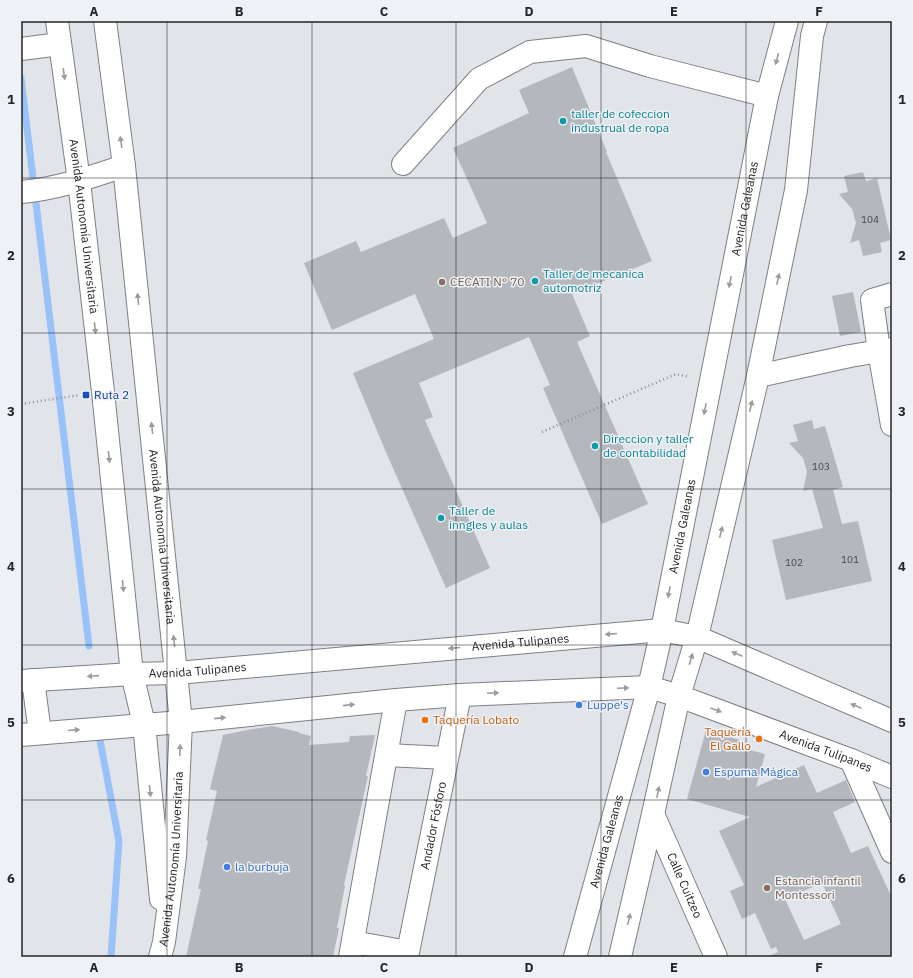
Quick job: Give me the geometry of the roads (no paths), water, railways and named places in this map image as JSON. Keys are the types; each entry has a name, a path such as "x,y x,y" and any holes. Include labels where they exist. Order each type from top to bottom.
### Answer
{"street":[{"name":"Avenida Autonomía Universitaria","path":"57,21 79,181 103,392 132,674 144,724 158,872 162,950"},
{"name":"Avenida Autonomía Universitaria","path":"105,21 124,166 181,722 175,857 162,950"},
{"name":"Avenida Galeanas","path":"575,957 649,687 662,630 767,96 787,21"},
{"path":"620,957 679,696 697,637 758,376 796,190 812,36 816,21"},
{"path":"27,48 60,44"},
{"path":"403,164 479,79 530,52 586,46 650,66 767,96"},
{"path":"28,191 79,181 124,166"},
{"path":"892,294 872,300 886,350 892,425"},
{"path":"758,376 850,356 886,350"},
{"name":"Avenida Tulipanes","path":"27,681 132,674 177,673 662,630 697,637 892,721"},
{"path":"27,681 30,734"},
{"name":"Avenida Tulipanes","path":"30,734 181,722 460,695 649,687 679,696 851,760 892,777"},
{"name":"Andador Fósforo","path":"407,955 460,695"},
{"path":"396,700 352,950 407,955"},
{"path":"387,755 446,758"},
{"path":"851,760 892,852"},
{"name":"Calle Cuitzeo","path":"653,814 716,957"}],"waterway":[{"path":"21,78 89,646"},
{"path":"99,735 119,841 111,957"}],"place":[{"name":"taller de cofeccion industrual de ropa","path":"563,121"},
{"name":"Taller de mecanica automotriz","path":"535,281"},
{"name":"CECATI N° 70","path":"442,282"},
{"name":"Ruta 2","path":"86,395"},
{"name":"Direccion y taller de contabilidad","path":"595,446"},
{"name":"Taller de inngles y aulas","path":"441,518"},
{"name":"Luppe's","path":"579,705"},
{"name":"Taquería Lobato","path":"425,720"},
{"name":"Taquería El Gallo","path":"759,739"},
{"name":"Espuma Mágica","path":"706,772"},
{"name":"la burbuja","path":"227,867"},
{"name":"Estancia infantil Montessori","path":"767,888"}]}
